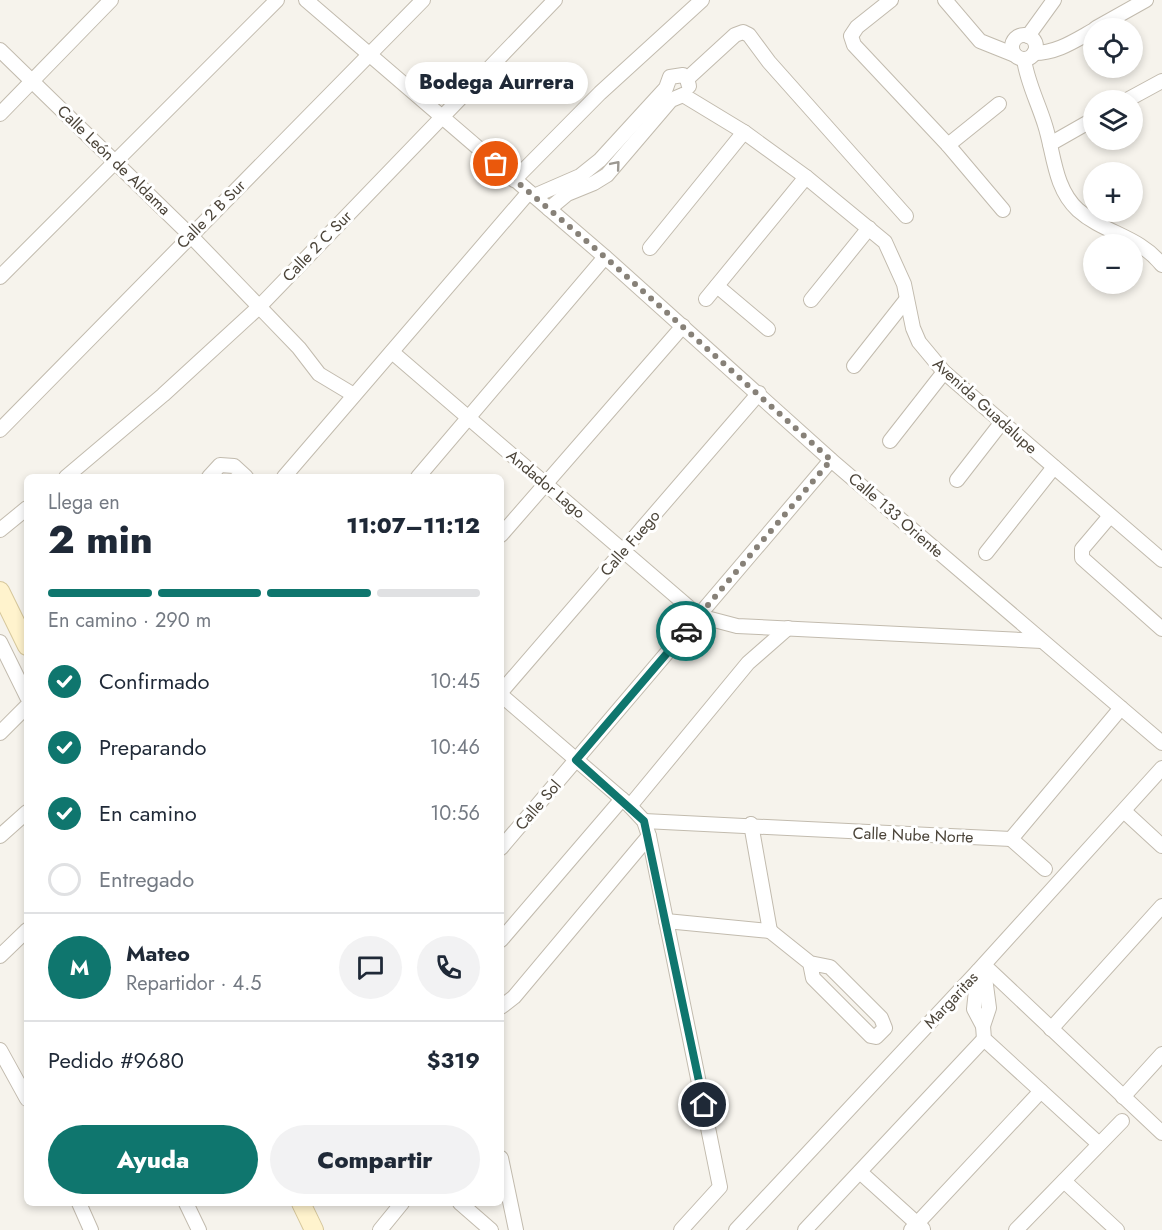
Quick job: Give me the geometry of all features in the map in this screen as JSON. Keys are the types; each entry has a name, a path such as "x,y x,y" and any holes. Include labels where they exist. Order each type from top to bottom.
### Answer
{"main road":[{"path":"0,591 24,640"},
{"path":"306,1206 314,1230"}],"street":[{"path":"0,114 111,0"},
{"path":"0,277 277,0"},
{"name":"Calle 133 Oriente","path":"306,0 605,257 831,460 1162,743"},
{"name":"Calle 2 B Sur","path":"0,430 423,0"},
{"name":"Calle 2 C Sur","path":"70,474 163,395 259,307 555,0"},
{"path":"514,180 600,93 702,0"},
{"path":"891,0 857,27 852,36 854,45 948,145 1003,210"},
{"path":"945,0 980,41 1022,53 1047,53 1064,47 1083,36"},
{"path":"956,0 984,34 1022,53"},
{"path":"1022,53 1035,43 1028,36 1053,0"},
{"path":"1114,18 1146,0"},
{"path":"287,474 531,194 587,171 613,147 666,88 670,77 684,77 735,35 743,32 749,35 769,62 906,216"},
{"name":"Calle León de Aldama","path":"0,50 190,235 299,348 319,374 354,395"},
{"path":"1022,53 1027,78 1050,144 1054,166 1060,183 1077,209 1112,232 1144,245 1162,265"},
{"path":"549,209 567,194 607,175 671,100 683,95 688,88 684,77"},
{"path":"1143,91 1162,81"},
{"name":"Avenida Guadalupe","path":"683,95 744,132 806,177 885,242 904,284 906,300 919,342 944,372 1162,560"},
{"path":"948,145 999,104"},
{"path":"1050,144 1083,125"},
{"path":"650,248 744,132"},
{"path":"587,171 594,183"},
{"path":"706,299 806,177"},
{"path":"811,300 869,228"},
{"path":"420,474 605,257"},
{"path":"717,286 768,329"},
{"path":"854,366 906,300"},
{"path":"504,531 683,326"},
{"name":"Andador Lago","path":"392,352 699,616"},
{"path":"890,441 944,372"},
{"name":"Calle Fuego","path":"504,690 759,393"},
{"path":"957,480 1002,422"},
{"name":"Calle Sol","path":"504,844 831,460"},
{"path":"212,474 220,465 228,464 242,474"},
{"path":"986,553 1054,467"},
{"path":"0,530 24,510"},
{"path":"1110,516 1082,549 1082,558 1162,629"},
{"path":"699,616 737,626 1042,641"},
{"path":"504,936 748,663 788,628"},
{"path":"0,642 24,691"},
{"path":"504,697 626,802 644,821 649,836 720,1187 681,1230"},
{"path":"1045,869 1011,839 1121,708"},
{"path":"0,733 24,709"},
{"name":"Margaritas","path":"736,1230 1125,812 1162,768"},
{"path":"1125,812 1162,846"},
{"path":"0,836 24,815"},
{"name":"Calle Nube Norte","path":"644,821 751,824 801,830 1011,839"},
{"path":"751,824 770,931"},
{"path":"504,1005 514,997 649,836"},
{"path":"1051,1029 1162,906"},
{"path":"666,921 770,931 810,963 830,967 881,1018 885,1028 876,1036 871,1036 813,978 810,963"},
{"path":"0,956 24,933"},
{"path":"981,968 1051,1029 1162,1133"},
{"path":"805,1230 860,1172 983,1033 989,1008 981,968"},
{"path":"983,1033 1041,1091 1099,1144"},
{"path":"0,1050 24,1094"},
{"path":"1122,1097 1162,1054"},
{"path":"860,1172 917,1228 1041,1091"},
{"path":"1016,1230 1122,1121"},
{"path":"504,1172 516,1230"},
{"path":"1064,1180 1117,1230"},
{"path":"80,1206 91,1230"},
{"path":"187,1206 199,1230"},
{"path":"380,1230 400,1206"},
{"path":"463,1206 491,1230"}],"way so far":[{"path":"496,164 759,393 831,460 686,631"}],"place":[{"name":"Bodega Aurrera","path":"496,164"}],"route":[{"path":"686,631 576,760 630,806 644,821 704,1105"}]}
